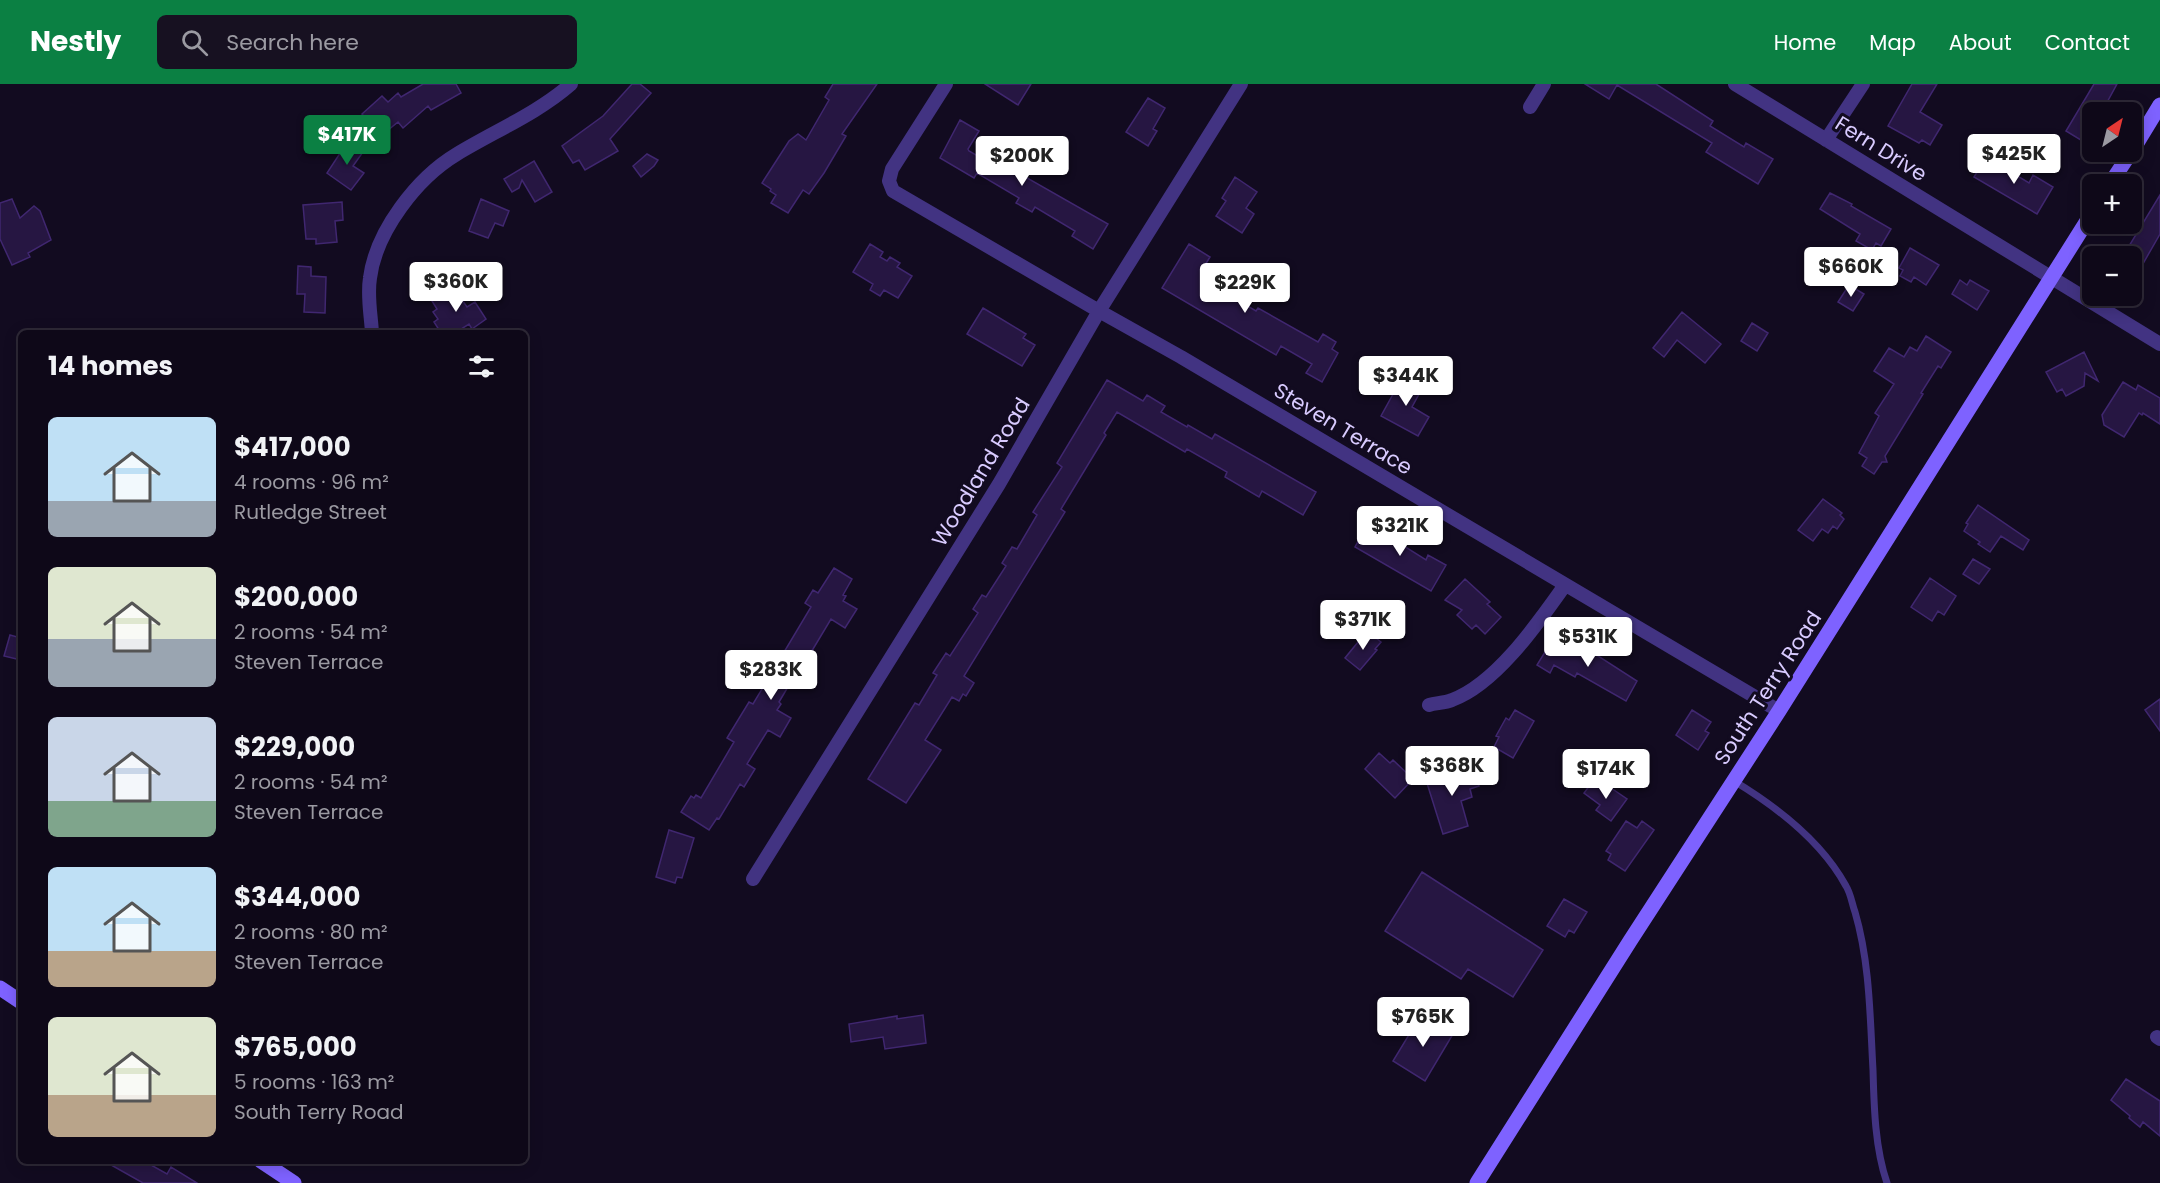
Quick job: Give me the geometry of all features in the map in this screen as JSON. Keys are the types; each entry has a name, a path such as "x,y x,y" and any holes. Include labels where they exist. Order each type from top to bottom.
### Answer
{"street":[{"path":"372,330 370,276 382,238 405,200 421,183 454,156 547,102 571,84"},
{"name":"Steven Terrace","path":"946,84 892,169 889,181 893,192 1181,357 1779,711"},
{"name":"Woodland Road","path":"753,879 999,484 1099,311 1240,84"},
{"path":"1530,107 1544,84"},
{"name":"Fern Drive","path":"1735,84 2160,344"},
{"path":"1826,140 1863,84"},
{"path":"2142,134 2160,105"},
{"name":"South Terry Road","path":"1477,1183 1779,711 2082,229"},
{"path":"1429,705 1452,700 1476,687 1494,672 1536,625 1565,585"},
{"path":"0,988 18,1000"},
{"path":"266,1164 294,1183"}],"lane":[{"path":"1734,781 1792,822 1829,860 1848,888 1863,939 1874,1101 1882,1169 1887,1183"}],"building":[{"path":"423,84 456,84 461,93 431,110 428,106 403,128 398,122 382,135 362,114 382,96 388,102 398,93 401,97"},
{"path":"632,84 640,84 651,93 610,139 618,151 585,170 579,160 573,163 562,146 603,116"},
{"path":"833,84 877,84 842,134 846,136 824,173 809,194 803,190 788,213 771,203 776,195 762,183 789,141 798,134 806,140 829,100 825,97"},
{"path":"985,84 1031,84 1018,105"},
{"path":"1585,84 1656,84 1713,121 1710,126 1744,147 1746,143 1773,159 1758,184 1706,152 1712,143 1617,85 1609,99"},
{"path":"1912,84 1937,84 1920,112 1942,125 1930,145 1922,140 1919,143 1888,126"},
{"path":"2094,84 2117,84 2107,102 2083,102"},
{"path":"1148,98 1165,108 1153,129 1157,131 1148,146 1126,132"},
{"path":"2082,104 2082,141 2066,131"},
{"path":"960,120 979,131 969,151 998,168 1001,163 1108,224 1093,249 1072,236 1075,231 1035,207 1032,212 1016,203 1019,198 977,173 974,178 940,158"},
{"path":"348,141 363,152 353,166 364,173 351,190 327,173"},
{"path":"647,154 658,160 641,177 633,166"},
{"path":"1986,157 2029,183 2033,175 2053,187 2037,214 1974,177"},
{"path":"534,161 552,192 535,202 522,180 519,188 512,192 504,179"},
{"path":"1235,177 1257,192 1246,208 1254,214 1242,233 1216,216 1226,201 1222,198"},
{"path":"1830,193 1891,229 1881,246 1876,243 1872,250 1856,241 1860,234 1820,209"},
{"path":"2160,195 2160,234 2142,266 2142,246 2129,246 2136,234 2142,234 2142,225"},
{"path":"12,199 20,218 34,206 40,211 51,240 28,253 30,257 12,265 0,239 0,203"},
{"path":"481,199 509,211 503,226 495,223 488,238 469,231"},
{"path":"342,202 343,220 335,221 337,242 316,244 316,239 306,239 303,205"},
{"path":"870,244 883,252 880,257 887,261 890,257 900,263 897,267 912,276 898,298 884,290 880,296 870,290 873,284 853,272"},
{"path":"1189,244 1210,257 1202,270 1237,291 1232,297 1256,311 1258,308 1318,342 1323,334 1336,342 1332,349 1338,353 1322,382 1306,373 1312,364 1281,346 1276,355 1162,288"},
{"path":"1910,248 1939,265 1926,285 1914,277 1911,282 1900,276 1903,270 1899,268"},
{"path":"298,266 311,267 311,276 326,277 325,313 304,312 305,294 297,294"},
{"path":"1960,280 1967,285 1970,280 1989,291 1977,310 1952,294"},
{"path":"1849,285 1864,294 1853,311 1838,302"},
{"path":"453,287 467,307 475,302 486,319 472,329 469,324 460,330 439,330 434,322 438,319 433,312 437,309 432,301"},
{"path":"983,308 1026,334 1023,338 1035,345 1022,366 967,334"},
{"path":"1682,312 1721,344 1705,363 1677,340 1664,357 1653,348"},
{"path":"1752,323 1768,333 1757,351 1741,341"},
{"path":"1926,336 1951,352 1941,368 1938,366 1921,393 1923,394 1885,456 1887,462 1882,462 1874,474 1862,466 1867,458 1859,453 1879,416 1875,413 1894,384 1874,371 1889,348 1904,357 1910,347 1917,351"},
{"path":"2084,352 2098,381 2085,373 2084,386 2066,396 2062,389 2057,392 2046,372"},
{"path":"1403,376 1423,387 1412,407 1429,417 1418,436 1381,416"},
{"path":"1107,380 1143,401 1147,395 1165,406 1161,412 1187,427 1188,425 1212,439 1215,434 1316,492 1303,515 1262,491 1259,497 1225,477 1227,472 1187,449 1185,452 1117,412 1104,433 1106,435 1061,509 1065,512 964,676 974,683 966,696 963,694 959,701 952,697 925,740 941,750 906,803 868,779 915,703 919,705 937,675 933,673 946,653 950,656 978,613 973,609 982,595 986,597 1006,566 1002,563 1012,547 1017,549 1037,515 1033,512 1062,467 1057,463"},
{"path":"2123,382 2136,390 2138,385 2160,398 2160,424 2143,413 2142,415 2139,413 2124,437 2104,425 2102,415"},
{"path":"1823,499 1842,513 1840,515 1844,519 1837,529 1833,526 1828,533 1822,529 1813,541 1798,530"},
{"path":"1978,505 2029,540 2023,550 2001,536 1990,552 1964,531 1968,524 1966,523"},
{"path":"1367,525 1382,533 1384,529 1401,539 1399,543 1426,560 1428,555 1446,565 1431,591 1355,547"},
{"path":"1973,559 1990,569 1979,584 1963,574"},
{"path":"834,568 852,579 843,595 846,596 843,601 857,609 845,628 831,619 804,664 812,668 804,681 795,675 779,702 781,704 777,710 791,718 780,737 768,730 747,764 755,769 744,787 740,784 719,819 717,818 709,830 681,812 691,796 694,798 696,795 701,798 734,742 727,738 749,702 753,704 811,607 805,603 813,590 818,593"},
{"path":"1930,578 1956,596 1944,615 1938,611 1932,621 1911,607"},
{"path":"1465,579 1490,602 1487,604 1501,617 1485,634 1476,625 1472,629 1457,615 1462,610 1445,600"},
{"path":"1367,631 1381,642 1360,670 1345,658"},
{"path":"10,635 18,637 18,659 4,656"},
{"path":"1553,639 1571,649 1575,641 1637,681 1626,701 1577,673 1575,677 1554,665 1550,673 1537,665"},
{"path":"2160,699 2160,731 2145,710"},
{"path":"1515,710 1534,721 1513,758 1494,747 1499,737 1496,736 1506,718 1509,720"},
{"path":"1692,710 1711,722 1705,731 1709,733 1698,750 1676,735"},
{"path":"1379,753 1390,763 1393,760 1413,779 1395,798 1365,769"},
{"path":"1473,765 1479,786 1470,789 1472,797 1461,801 1468,826 1443,834 1426,780"},
{"path":"1593,781 1609,792 1611,788 1627,799 1611,821 1596,810 1600,805 1584,793"},
{"path":"1626,821 1637,828 1642,821 1654,830 1625,871 1608,860 1611,854 1606,851"},
{"path":"669,830 694,838 682,878 677,877 675,883 656,877"},
{"path":"1422,872 1543,950 1513,997 1468,969 1461,979 1385,931"},
{"path":"1564,899 1587,912 1574,933 1569,930 1565,937 1547,926"},
{"path":"923,1015 926,1043 885,1049 883,1037 851,1042 849,1024 897,1016 897,1019"},
{"path":"1421,1015 1453,1034 1425,1081 1393,1061"},
{"path":"2126,1079 2160,1101 2160,1136 2143,1122 2140,1127 2111,1100"},
{"path":"109,1164 149,1164 167,1174 171,1167 197,1183 143,1183"}]}
